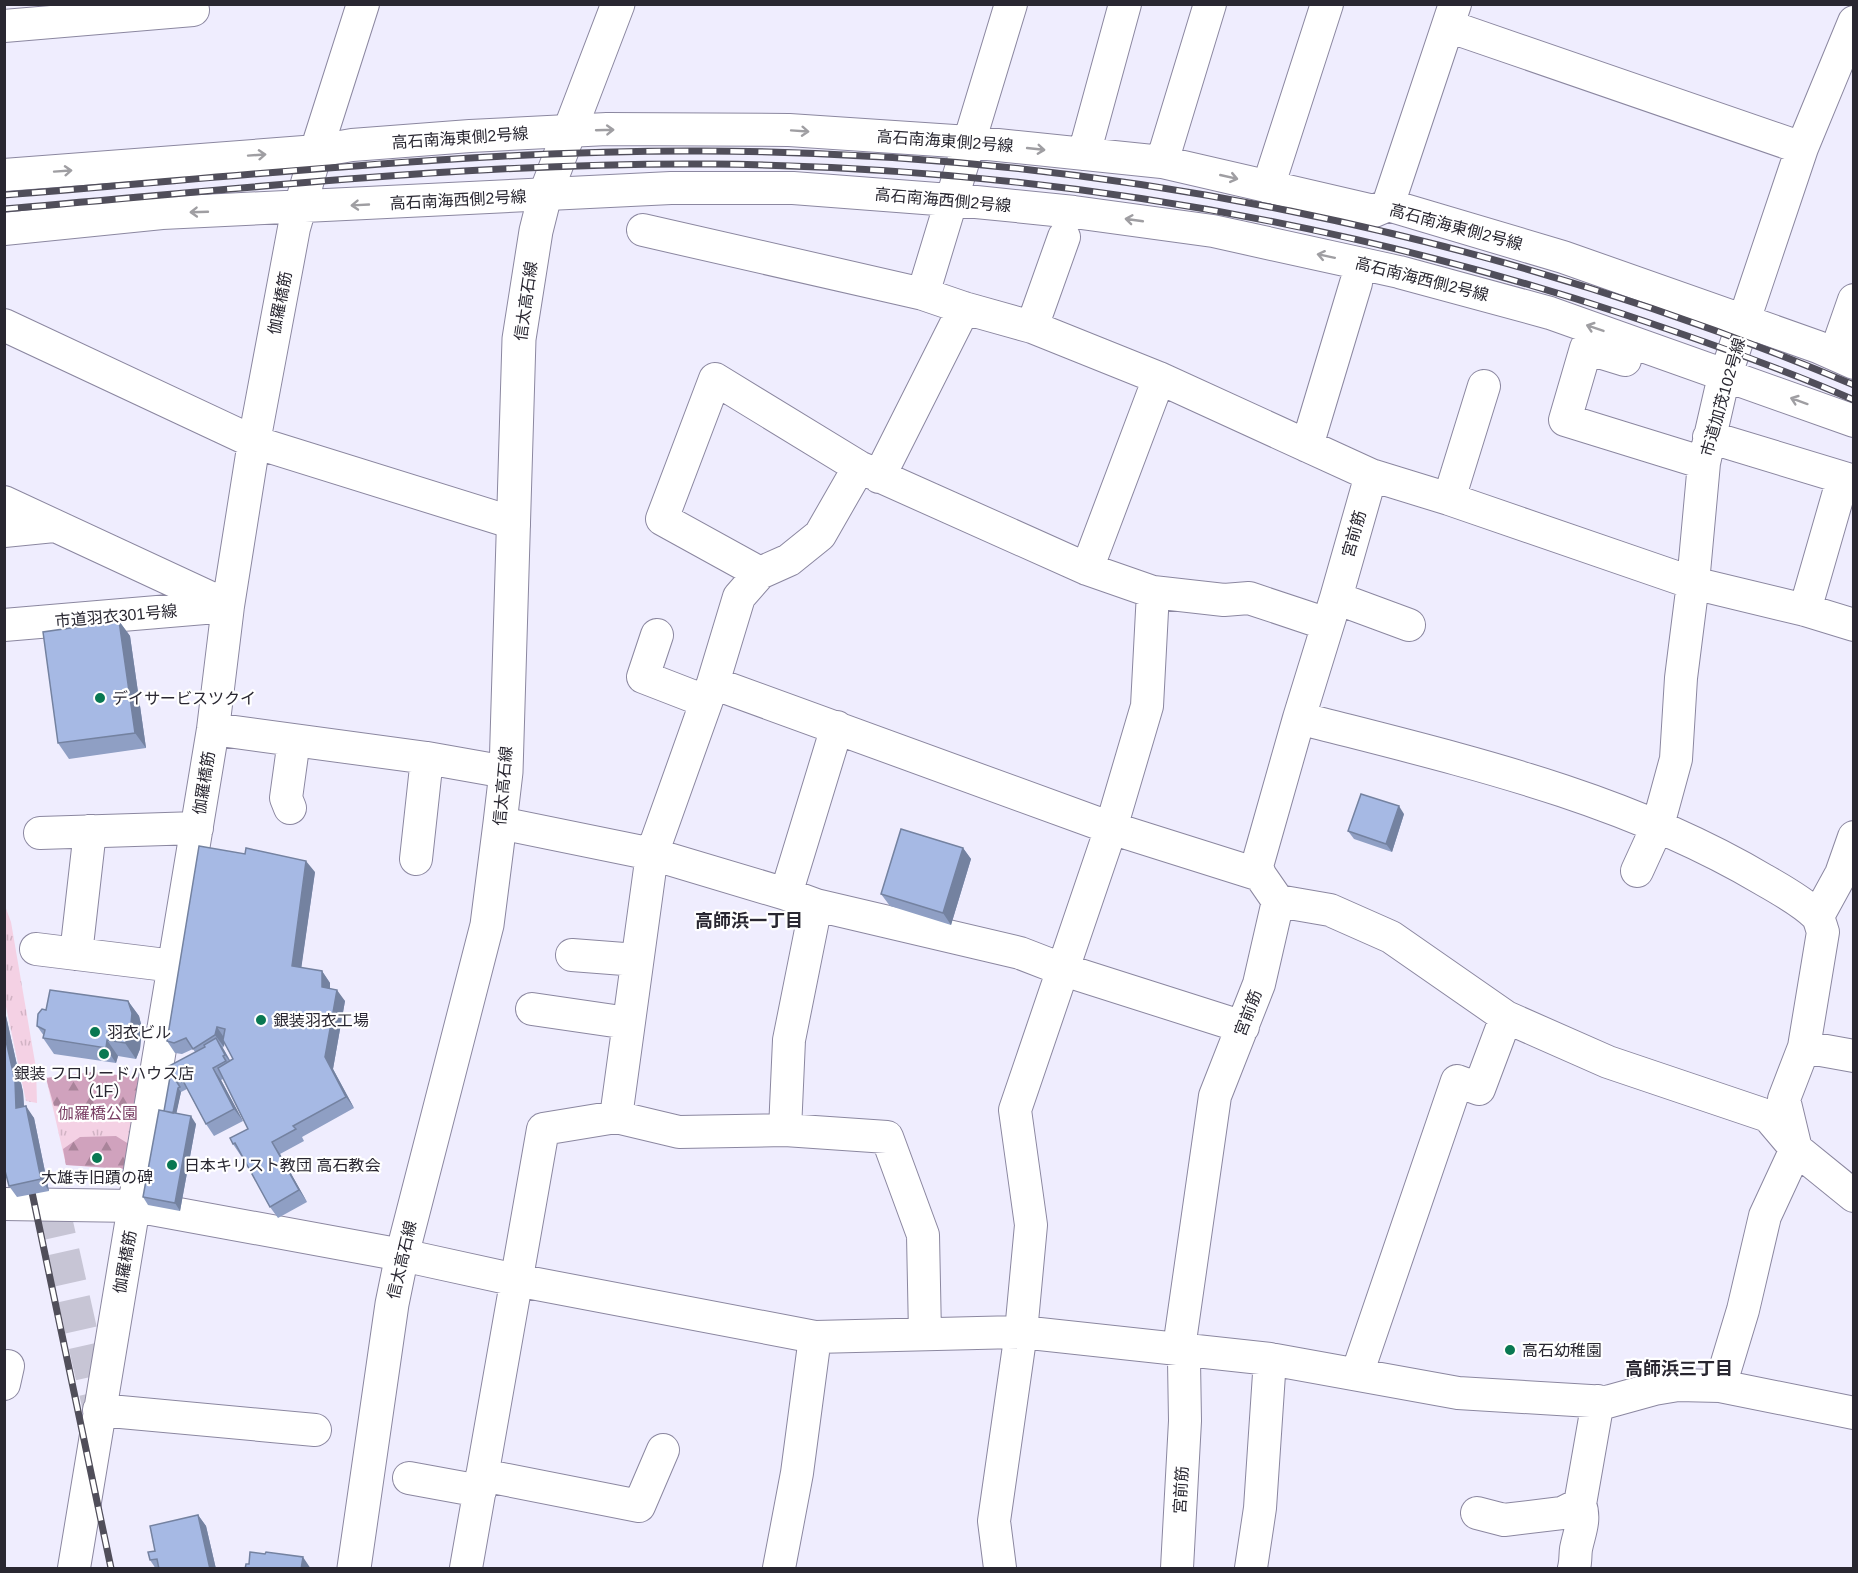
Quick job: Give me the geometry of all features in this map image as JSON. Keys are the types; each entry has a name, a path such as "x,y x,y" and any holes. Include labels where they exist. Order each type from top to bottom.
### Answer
{"main road":[{"name":"信太高石線","path":"354,1569 392,1304 402,1255 487,925 506,772 519,339 536,231 545,195 618,4"}],"street":[{"path":"4,26 193,10 191,4"},
{"name":"伽羅橋筋","path":"74,1569 213,729 228,606 254,442 299,208 363,4"},
{"path":"922,294 1011,4"},
{"path":"1084,154 1125,4"},
{"path":"1162,162 1210,4"},
{"path":"1268,187 1327,4"},
{"path":"1388,205 1451,15 1802,148"},
{"name":"市道加茂102号線","path":"1637,871 1658,825 1676,759 1681,678 1694,583 1707,450 1724,382 1802,148 1854,22"},
{"name":"高石南海東側2号線","path":"4,175 316,151 352,145 607,129 789,130 969,142 1162,162 1374,211 1388,205 1563,257 1818,347 1846,353"},
{"name":"高石南海西側2号線","path":"4,229 162,213 671,188 793,188 1074,212 1213,231 1399,272 1550,313 1724,382 1854,421"},
{"path":"642,230 922,294 1032,327 1159,378 1371,475 1449,499 1694,583 1805,610 1854,625"},
{"path":"1032,327 1064,237"},
{"path":"1307,446 1356,283"},
{"path":"1846,353 1854,300"},
{"path":"616,1117 652,854 709,692 739,597 760,573 789,560 820,535 869,472 964,308"},
{"path":"4,325 254,442 514,523"},
{"path":"1724,382 1586,348 1565,420 1849,479 1805,610"},
{"path":"1087,569 1159,378"},
{"path":"760,573 662,519 715,379 869,472 1087,569 1153,592 1224,600 1249,598 1409,625"},
{"path":"1449,499 1484,386"},
{"name":"宮前筋","path":"1260,875 1257,866 1371,475"},
{"path":"4,502 228,606"},
{"path":"4,531 56,526"},
{"path":"1000,1569 994,1521 1021,1332 1031,1225 1015,1110 1111,828 1147,706 1153,592"},
{"name":"市道羽衣301号線","path":"4,625 228,606"},
{"path":"657,635 642,677 709,692 837,727 1111,828 1260,875 1278,902 1329,910 1390,937 1506,1017 1608,1062 1768,1116 1796,1149 1854,1196"},
{"path":"1299,718 1516,775 1658,825 1723,855 1781,890 1818,916 1823,932 1804,1047 1784,1099 1796,1149 1765,1216 1743,1310 1720,1386"},
{"path":"786,894 837,727"},
{"path":"213,729 427,758 506,772"},
{"path":"290,808 286,798 294,740"},
{"path":"416,859 427,758"},
{"path":"500,823 652,854 816,905 1020,953 1064,970 1243,1027"},
{"path":"40,833 197,828"},
{"path":"76,954 90,831"},
{"path":"1818,916 1841,874 1854,837"},
{"name":"宮前筋","path":"1177,1569 1185,1421 1184,1360 1179,1348 1215,1096 1259,984 1278,902"},
{"path":"785,1130 789,1040 816,905"},
{"path":"36,949 174,966"},
{"path":"572,955 637,960"},
{"path":"532,1008 628,1023"},
{"path":"1357,1374 1457,1081 1479,1089 1506,1017"},
{"path":"1804,1047 1854,1056"},
{"path":"466,1569 543,1129 616,1117 679,1132 785,1130 887,1137 922,1235 925,1334"},
{"path":"7,1172 10,1205 135,1206 402,1255 516,1280 815,1338 1021,1332 1270,1359 1458,1393 1607,1402 1678,1385 1720,1386 1854,1413"},
{"path":"779,1569 797,1473 815,1338"},
{"path":"1251,1569 1260,1508 1270,1359"},
{"path":"1574,1569 1575,1552 1584,1516 1580,1504 1598,1401"},
{"path":"99,1410 315,1430"},
{"path":"409,1478 481,1483 639,1506 663,1450"},
{"path":"1477,1513 1504,1520 1562,1513 1580,1504"}],"green space":[{"path":"5,906 11,922 36,1068 37,1103 26,1101 5,1002"},
{"name":"伽羅橋公園","path":"93,1072 142,1078 126,1169 66,1165 46,1078"},
{"path":"93,1072 142,1078 140,1104 116,1115 78,1115 73,1108 54,1106 46,1078"},
{"path":"116,1136 132,1146 126,1169 66,1165 63,1149 80,1137"}],"building":[{"name":"デイサービスツクイ","path":"119,621 135,733 58,743 43,632"},
{"path":"1361,794 1399,806 1386,844 1348,831"},
{"path":"901,829 963,848 943,913 881,894"},
{"name":"銀装羽衣工場","path":"199,846 245,854 246,848 306,861 292,966 322,971 322,987 337,990 325,1057 346,1097 293,1126 296,1129 272,1142 299,1190 270,1207 235,1143 233,1144 230,1138 248,1129 218,1068 233,1059 223,1040 225,1029 217,1027 215,1035 193,1049 186,1038 174,1043 167,1041"},
{"name":"羽衣ビル","path":"50,990 128,1001 132,1013 130,1034 125,1043 107,1040 106,1048 43,1038 45,1030 37,1026 38,1014 42,1009 46,1010"},
{"path":"4,1032 15,1081 16,1108 26,1106 41,1179 9,1186 4,1167"},
{"path":"216,1038 226,1061 213,1068 234,1109 206,1124 181,1077 176,1080 169,1066 205,1047 204,1045"},
{"path":"173,1076 180,1087 173,1113 164,1111 170,1077"},
{"name":"日本キリスト教団 高石教会","path":"159,1110 191,1116 175,1203 143,1197"},
{"path":"198,1515 210,1569 159,1569 157,1559 150,1560 148,1552 155,1551 150,1526"},
{"path":"250,1552 303,1557 301,1569 245,1569 246,1564 249,1564"}],"tunnel":[{"path":"53,1205 99,1410"}],"railway":[{"path":"4,195 354,166 616,152 703,151 851,155 998,166 1145,185 1290,211 1434,244 1576,284 1716,331 1854,385"},
{"path":"4,209 358,178 535,167 712,164 828,167 944,175 1059,187 1174,204 1287,225 1400,250 1512,280 1623,314 1740,354 1854,400"},
{"path":"29,1178 111,1568"}],"place":[{"name":"デイサービスツクイ","path":"100,698"},
{"name":"銀装羽衣工場","path":"261,1020"},
{"name":"羽衣ビル","path":"95,1032"},
{"name":"銀装 フロリードハウス店 （1F）","path":"104,1054"},
{"name":"大雄寺旧蹟の碑","path":"97,1158"},
{"name":"日本キリスト教団 高石教会","path":"172,1165"},
{"name":"高石幼稚園","path":"1510,1350"}],"district":[{"name":"高師浜一丁目","path":"749,921"},
{"name":"高師浜三丁目","path":"1679,1369"}]}
